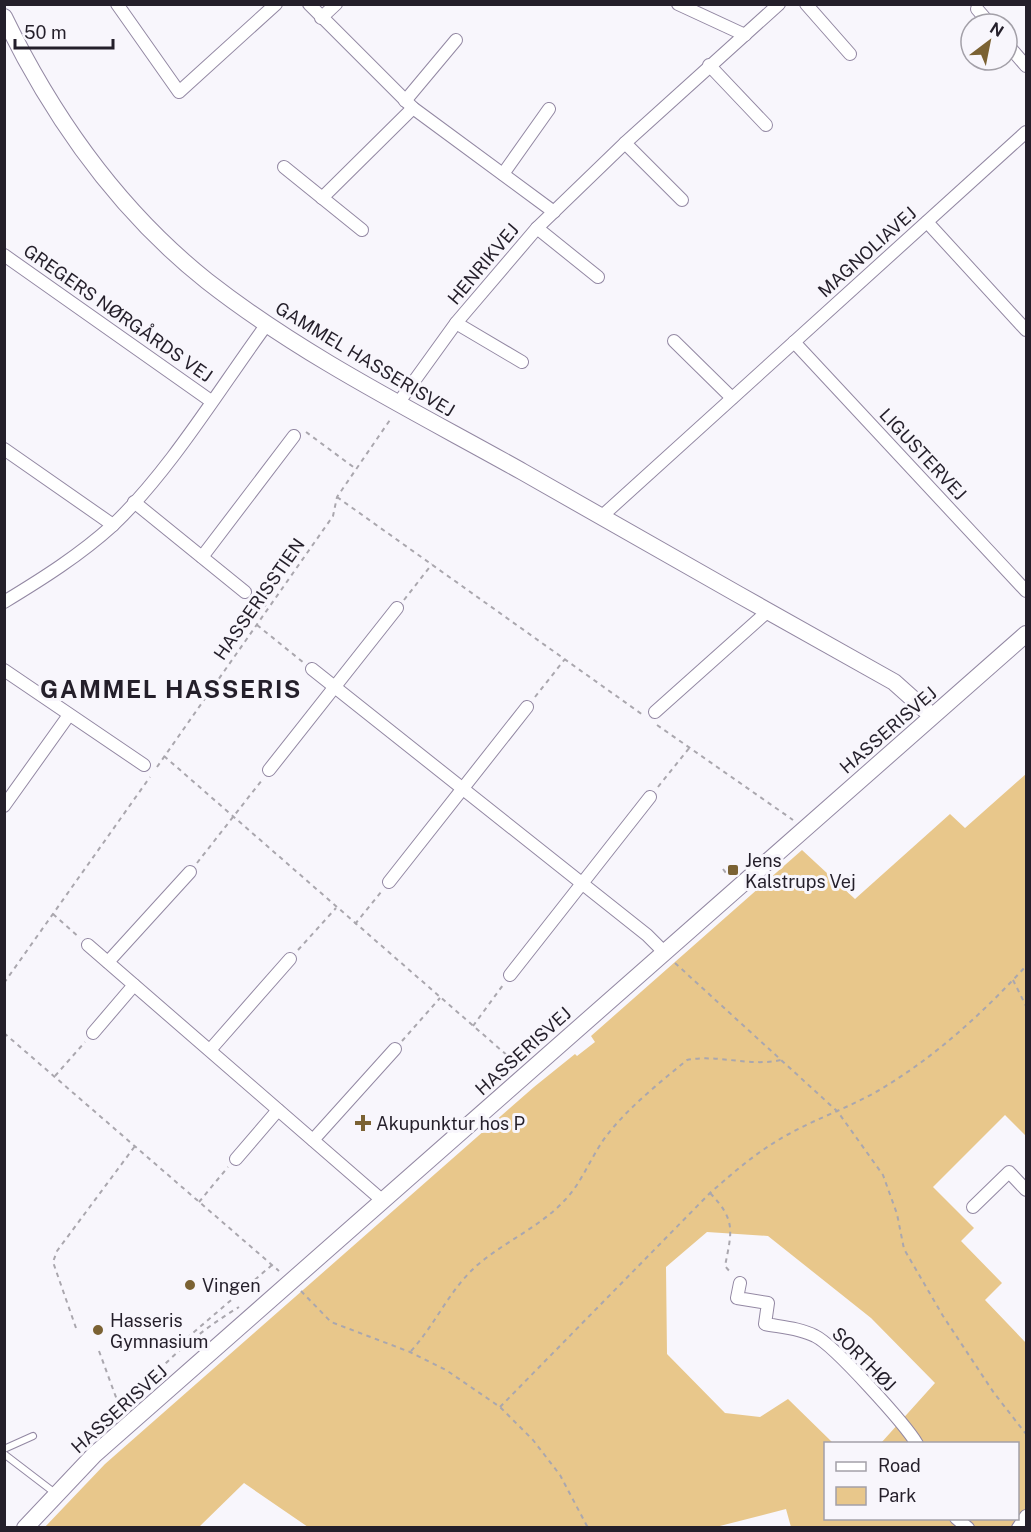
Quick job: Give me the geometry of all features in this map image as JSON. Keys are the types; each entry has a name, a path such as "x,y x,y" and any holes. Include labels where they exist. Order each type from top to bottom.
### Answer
{"street":[{"path":"117,4 179,92 276,4"},
{"path":"309,4 409,105 554,212"},
{"path":"321,18 336,4"},
{"path":"678,4 745,34"},
{"name":"HENRIKVEJ","path":"399,402 456,323 537,228 624,143 779,4"},
{"path":"806,4 850,54"},
{"name":"GAMMEL HASSERISVEJ","path":"5,20 54,108 111,187 156,235 206,279 317,357 894,682 932,716"},
{"path":"322,198 409,105 456,40"},
{"path":"709,65 766,124"},
{"path":"503,174 549,109"},
{"name":"MAGNOLIAVEJ","path":"601,517 1026,132"},
{"path":"624,143 682,200"},
{"path":"284,167 362,230"},
{"path":"927,222 1026,330"},
{"name":"HENRIKVEJ","path":"537,228 598,277"},
{"name":"GREGERS NØRGÅRDS VEJ","path":"4,255 211,401"},
{"name":"HENRIKVEJ","path":"456,323 522,362"},
{"path":"4,602 77,555 113,525 134,502 267,324"},
{"path":"674,341 732,398"},
{"name":"LIGUSTERVEJ","path":"794,342 1026,591"},
{"path":"202,557 294,436"},
{"path":"4,449 113,525"},
{"path":"134,502 245,592"},
{"path":"269,770 397,608"},
{"path":"653,718 767,612"},
{"name":"HASSERISVEJ","path":"25,1527 94,1455 383,1201 668,957 932,716 1026,634"},
{"path":"312,669 647,935 668,957"},
{"path":"4,670 144,765"},
{"path":"389,882 526,707"},
{"path":"4,806 69,715"},
{"path":"510,975 650,797"},
{"path":"108,962 190,872"},
{"path":"88,945 383,1201"},
{"path":"210,1050 290,959"},
{"path":"93,1034 134,985"},
{"path":"313,1140 395,1049"},
{"path":"236,1159 278,1110"},
{"path":"973,1207 1009,1172 1026,1190"},
{"name":"SORTHØJ","path":"740,1283 737,1298 768,1304 765,1324 806,1332 825,1343 906,1427 916,1442"},
{"path":"1018,1527 1026,1516"}],"lane":[{"path":"4,1449 33,1437"},
{"path":"4,1454 56,1493"}],"path":[{"name":"HASSERISSTIEN","path":"4,983 333,516 338,497 393,415 399,402"},
{"path":"294,436 304,430 356,469"},
{"path":"338,497 565,659 653,718 795,822"},
{"path":"397,608 432,564"},
{"path":"245,592 269,608"},
{"path":"257,624 312,669"},
{"path":"526,707 565,659"},
{"path":"650,797 690,747"},
{"path":"164,756 233,819 518,1066"},
{"path":"190,872 269,770"},
{"path":"723,869 726,873"},
{"path":"355,924 389,882"},
{"path":"290,959 336,908"},
{"path":"53,914 88,945"},
{"path":"668,957 837,1112 884,1175 897,1214 904,1249 943,1316 994,1392 1026,1434"},
{"path":"500,1407 710,1193 746,1161 787,1135 881,1089 932,1054 1026,966"},
{"path":"472,1026 510,975"},
{"path":"1013,980 1026,1006"},
{"path":"395,1049 440,998"},
{"path":"4,1033 281,1273"},
{"path":"55,1076 93,1034"},
{"path":"410,1352 427,1334 465,1278 481,1262 548,1217 566,1200 583,1178 608,1134 687,1060 700,1057 763,1064 781,1060"},
{"path":"76,1328 53,1262 57,1251 135,1146"},
{"path":"199,1202 236,1159"},
{"path":"710,1193 729,1217 732,1234 725,1266 740,1283"},
{"path":"173,1350 272,1264"},
{"path":"300,1290 331,1322 410,1352 446,1370 500,1407 533,1440 560,1475 588,1527"},
{"path":"99,1351 117,1400"}],"green space":[{"path":"1026,774 1026,1136 1005,1115 933,1187 974,1228 961,1241 1002,1283 985,1300 1026,1343 1026,1527 791,1527 786,1509 712,1528 308,1527 244,1483 199,1527 44,1528 105,1464 534,1087 575,1054 577,1056 595,1042 591,1036 802,850 855,899 950,814 965,828","holes":["707,1232 768,1236 871,1318 935,1383 882,1442 1019,1442 1019,1520 824,1520 824,1442 832,1442 788,1399 760,1417 725,1413 667,1354 666,1267"]}],"place":[{"name":"Jens Kalstrups Vej","path":"733,870"},
{"name":"Akupunktur hos P","path":"363,1123"},
{"name":"Vingen","path":"190,1285"},
{"name":"Hasseris Gymnasium","path":"98,1330"}],"district":[{"name":"GAMMEL HASSERIS","path":"171,689"}]}
